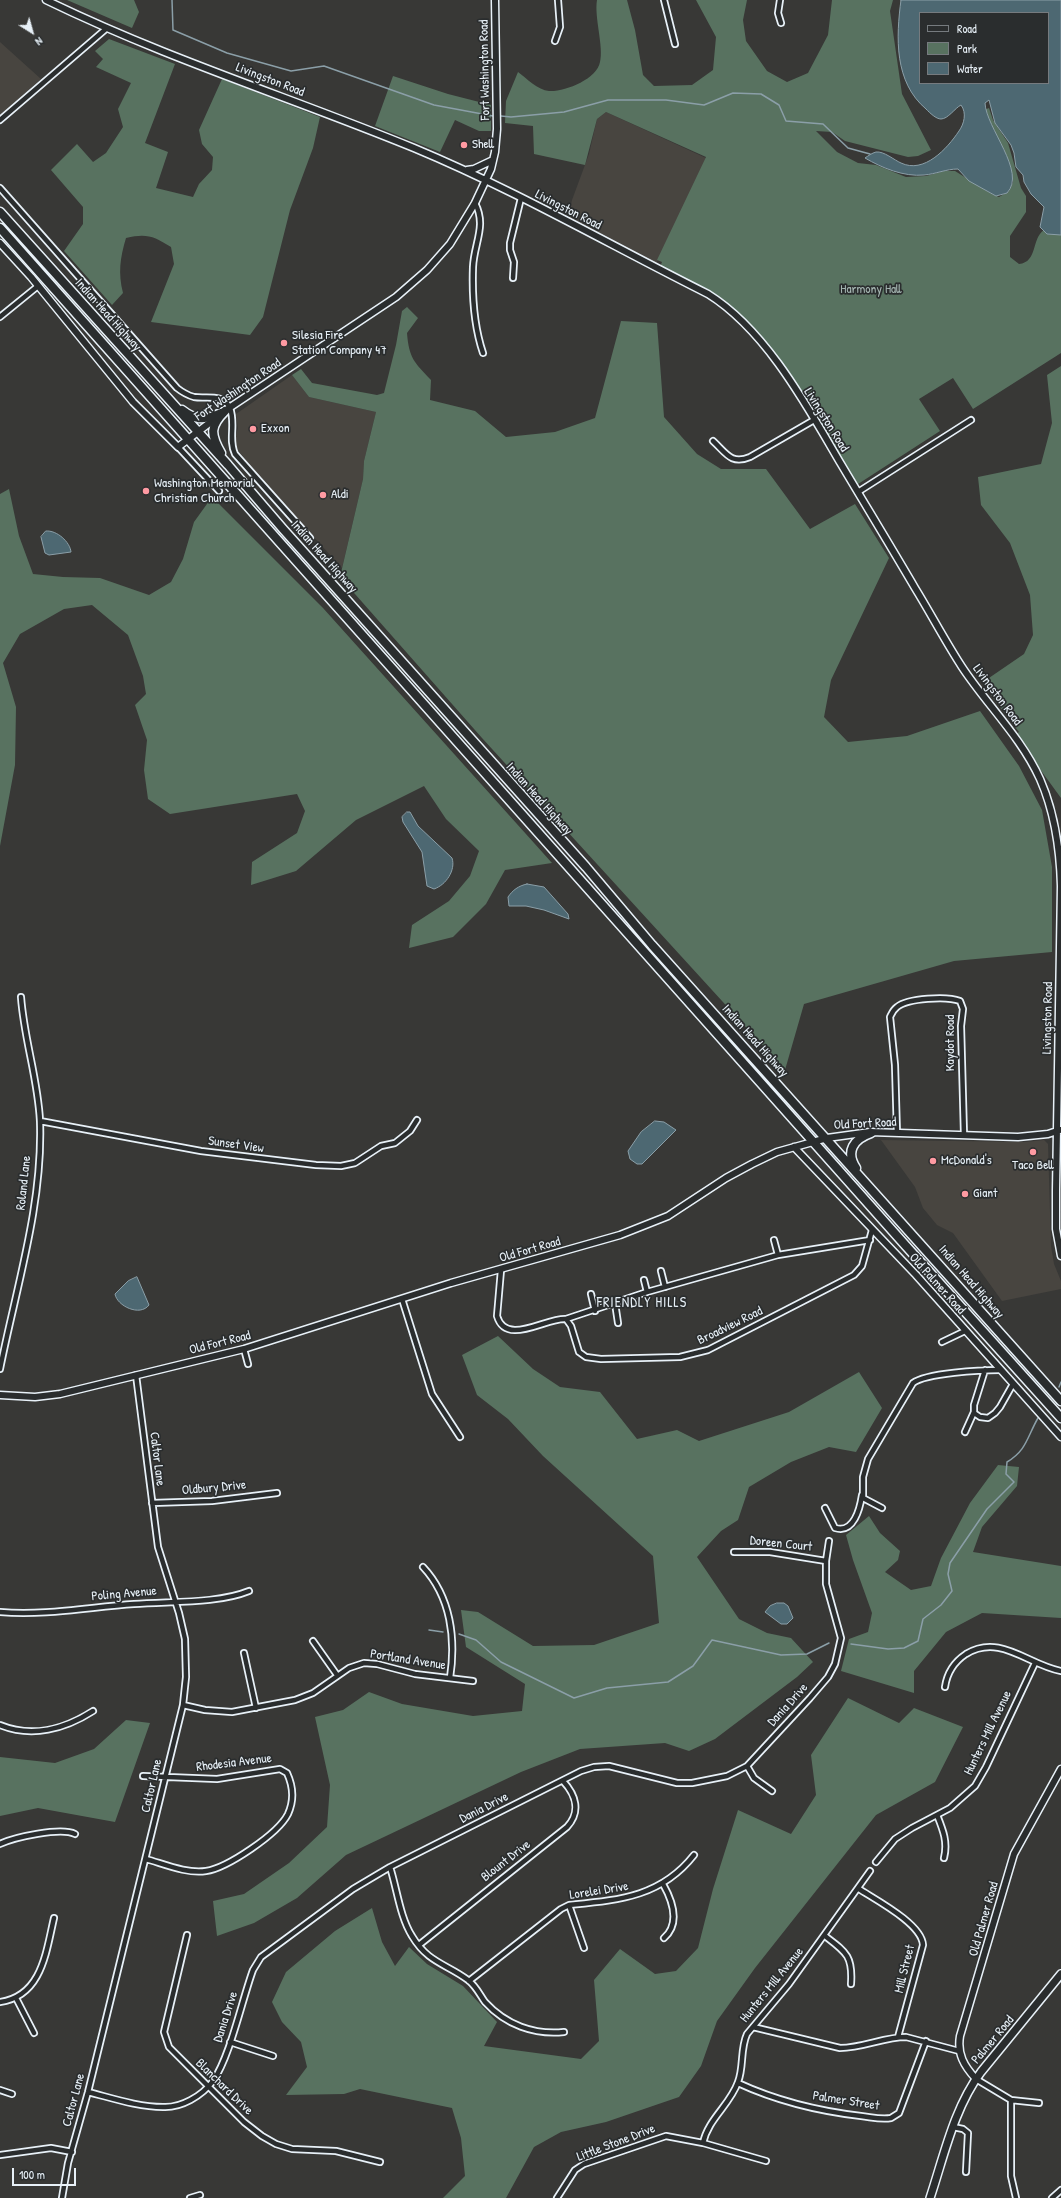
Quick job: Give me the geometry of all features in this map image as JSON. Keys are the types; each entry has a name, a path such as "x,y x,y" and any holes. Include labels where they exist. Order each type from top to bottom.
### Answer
{"highway":[{"name":"Indian Head Highway","path":"0,212 230,467 586,868 652,945 1061,1401"},
{"name":"Indian Head Highway","path":"0,228 1061,1418"},
{"path":"168,398 195,418 207,419 226,410"},
{"path":"226,410 215,422 214,434 216,443 230,467"},
{"path":"867,1184 855,1166 851,1154 854,1143 871,1133"}],"main road":[{"name":"Livingston Road","path":"46,0 107,28 351,123 486,180 708,294 743,321 761,342 814,420 962,668 1018,740 1040,779 1053,816 1060,856 1059,1130 1056,1229 1061,1256"},
{"name":"Fort Washington Road","path":"178,448 197,431 226,410 377,310 409,287 428,270 450,244 475,203 486,180 493,160 497,128 494,0"},
{"path":"465,170 474,170 493,160"},
{"path":"0,243 38,286 133,402 178,448"},
{"name":"Old Fort Road","path":"0,1395 29,1397 55,1395 244,1349 402,1299 658,1222 676,1212 731,1175 777,1152 813,1141 871,1133 1024,1136 1059,1130"},
{"name":"Old Palmer Road","path":"794,1147 916,1275 1061,1437"},
{"name":"Old Palmer Road","path":"959,2051 960,2036 1012,1861 1030,1824 1061,1769"},
{"name":"Palmer Road","path":"930,2198 953,2128 963,2102 976,2078 1061,1974"},
{"path":"959,2051 966,2068 976,2078"}],"street":[{"path":"555,40 560,27 558,0"},
{"path":"664,0 675,44"},
{"path":"780,0 778,13 781,23"},
{"path":"0,120 107,28"},
{"path":"0,188 177,388 188,395 221,399 232,427 230,441 235,454 310,538"},
{"path":"513,278 514,262 510,250 521,198"},
{"path":"475,203 481,220 473,266 477,336 483,353"},
{"path":"0,317 38,286"},
{"path":"713,441 731,459 742,460 750,457 814,420"},
{"path":"858,492 971,420"},
{"path":"178,448 219,491"},
{"name":"Roland Lane","path":"0,1369 32,1215 37,1177 40,1121 21,997"},
{"name":"Kaydot Road","path":"897,1133 895,1065 890,1017 892,1010 900,1004 911,1000 949,999 960,1001 963,1009 961,1026 964,1135"},
{"name":"Sunset View","path":"40,1121 201,1151 302,1164 341,1166 355,1163 381,1146 395,1142 410,1130 417,1120"},
{"name":"Broadview Road","path":"566,1319 571,1326 580,1352 586,1357 601,1359 680,1357 696,1354 722,1344 854,1275 862,1266 872,1230"},
{"path":"774,1240 778,1255"},
{"path":"501,1270 497,1316 502,1326 512,1330 523,1330 566,1319 647,1292 778,1255 870,1240"},
{"path":"661,1271 664,1287"},
{"path":"644,1280 647,1292"},
{"path":"591,1294 595,1310"},
{"path":"402,1299 432,1394 460,1438"},
{"path":"615,1303 618,1323"},
{"path":"942,1342 965,1331"},
{"path":"244,1349 248,1364"},
{"path":"825,1508 835,1528 843,1528 853,1522 857,1515 862,1495 863,1477 868,1459 912,1383 924,1377 985,1370 1000,1370"},
{"path":"965,1432 974,1412 985,1370"},
{"name":"Caltor Lane","path":"62,2198 72,2152 146,1859 164,1778 183,1705 186,1677 186,1654 182,1624 161,1560 152,1503 136,1375"},
{"path":"974,1412 980,1417 992,1416 1000,1407 1014,1384"},
{"name":"Oldbury Drive","path":"152,1503 212,1501 277,1492"},
{"path":"862,1495 869,1503 882,1508"},
{"name":"Dania Drive","path":"88,2092 134,2103 165,2108 187,2101 208,2086 220,2070 253,1970 261,1957 353,1889 390,1867 563,1781 594,1767 609,1766 677,1783 692,1783 727,1776 746,1766 810,1698 828,1676 835,1664 841,1638 826,1584 826,1561 830,1541"},
{"name":"Doreen Court","path":"734,1552 770,1552 826,1561"},
{"path":"423,1567 439,1592 449,1616 453,1647 450,1678"},
{"name":"Poling Avenue","path":"0,1612 81,1609 231,1597 249,1591"},
{"path":"314,1641 337,1675"},
{"path":"944,1687 950,1670 954,1664 961,1657 978,1648 1003,1648 1035,1663 1061,1671"},
{"path":"244,1653 256,1708"},
{"name":"Portland Avenue","path":"183,1705 223,1712 256,1708 307,1696 337,1675 357,1665 369,1663 415,1674 473,1681"},
{"name":"Hunters Mill Avenue","path":"876,1862 895,1839 962,1800 978,1781 1035,1663"},
{"path":"0,1725 29,1731 46,1731 72,1723 93,1711"},
{"path":"746,1766 754,1778 772,1791"},
{"name":"Rhodesia Avenue","path":"143,1776 217,1779 284,1770 292,1786 291,1805 288,1813 281,1823 243,1855 220,1868 195,1872 146,1859"},
{"name":"Blount Drive","path":"419,1945 572,1822 575,1816 575,1802 569,1788 563,1781"},
{"path":"937,1815 945,1835 946,1847 944,1858"},
{"path":"0,1844 17,1838 65,1831 75,1834"},
{"name":"Lorelei Drive","path":"469,1981 544,1921 569,1905 627,1898 647,1892 663,1884 694,1855"},
{"path":"390,1867 408,1928 419,1945 435,1962 469,1981 490,2007 508,2021 534,2031 564,2032"},
{"name":"Hunters Mill Avenue","path":"703,2143 708,2126 738,2083 744,2044 753,2026 779,1997 825,1936 870,1871"},
{"path":"663,1884 670,1896 674,1917 671,1930 664,1938"},
{"name":"Mill Street","path":"859,1888 909,1923 923,1939 923,1945 898,2037"},
{"path":"569,1905 584,1948"},
{"path":"0,2002 16,1998 32,1985 38,1976 54,1918"},
{"name":"Blanchard Drive","path":"187,1935 164,2036 169,2047 253,2130 276,2144 292,2149 336,2151 380,2162"},
{"path":"825,1936 843,1950 849,1958 852,1969 851,1984"},
{"path":"16,1998 34,2034"},
{"path":"753,2026 840,2048 852,2048 898,2037 926,2041 959,2051"},
{"name":"Palmer Street","path":"738,2083 762,2094 804,2106 839,2113 891,2118 899,2113 926,2041"},
{"path":"230,2042 273,2056"},
{"path":"976,2078 1011,2100 1039,2103"},
{"path":"0,2090 12,2094"},
{"path":"1011,2100 1010,2176 1016,2198"},
{"path":"953,2128 963,2129 968,2133 966,2172"},
{"name":"Little Stone Drive","path":"557,2198 575,2170 584,2164 666,2136 703,2143 766,2161"},
{"path":"0,2155 51,2148 72,2152"},
{"path":"1052,2198 1061,2190"},
{"path":"190,2198 200,2195"}],"shaded area":[{"path":"0,42 41,79 0,115"},
{"path":"606,112 706,158 678,232 656,263 568,218 572,200 589,154 597,119"},
{"path":"292,375 309,397 376,412 364,461 363,479 342,568 260,478 237,449 234,442 238,428 236,414"},
{"path":"881,1140 1026,1142 1044,1140 1048,1144 1051,1246 1054,1264 1061,1281 1061,1289 1002,1301 953,1233 937,1225 923,1208 915,1187"}],"green space":[{"path":"67,0 134,0 139,12 132,28"},
{"name":"Harmony Hall","path":"597,0 627,0 635,30 643,75 654,86 692,85 713,70 716,37 696,0 747,0 743,20 746,41 767,71 787,82 808,73 828,35 832,0 893,0 890,11 902,94 931,150 918,156 908,157 845,141 832,132 816,131 837,152 858,163 876,165 906,177 926,176 944,171 955,171 999,197 1009,191 1013,182 984,110 989,108 993,120 1008,143 1021,188 1026,196 1026,212 1010,236 1010,257 1019,264 1029,259 1032,255 1037,239 1044,230 1055,231 1061,235 1061,353 973,409 953,378 919,399 940,431 855,486 782,369 741,318 660,267 662,262 657,260 706,157 606,112 597,119 585,165 534,154 533,126 505,123 506,101 518,72 532,83 545,90 556,91 571,87 587,79 598,68 601,48 596,7"},
{"path":"109,39 175,64 145,143 168,152 156,188 193,197 199,184 212,170 213,157 202,144 199,130 222,79 320,117 313,148 290,210 263,317 250,335 151,322 174,264 171,247 160,240 150,236 126,238 120,266 123,293 112,305 64,251 83,224 83,207 51,170 77,144 93,162 106,153 123,127 118,109 131,83 96,67 103,59 95,51"},
{"path":"393,76 448,94 491,105 491,131 479,131 455,120 440,152 375,126"},
{"path":"407,307 418,318 407,333 409,348 416,364 431,380 430,400 475,411 506,437 555,432 595,418 621,321 657,323 664,417 697,454 721,469 766,469 810,529 855,504 889,558 831,680 824,717 848,742 907,736 980,711 1019,766 1042,810 1052,867 1052,952 954,961 804,1004 785,1070 482,738 340,577 363,479 364,461 376,412 309,397 292,375 301,369 312,383 377,395 384,393 396,345 402,311"},
{"path":"1061,366 1061,798 1015,735 1019,732 991,695 995,692 986,680 1024,654 1033,635 1030,595 1010,543 981,505 978,477 1041,464 1052,423 1047,375"},
{"path":"9,489 19,536 33,574 63,577 100,578 149,595 171,582 183,559 194,522 212,497 323,608 552,863 505,870 486,904 453,937 409,948 412,925 449,901 470,876 479,851 446,819 424,786 356,820 296,871 251,885 252,862 297,833 305,811 297,794 170,814 148,799 144,770 147,740 135,705 146,694 143,676 128,635 92,605 64,609 20,634 3,663 16,707 15,765 0,846 0,494"},
{"path":"498,1336 533,1369 560,1387 600,1392 637,1439 677,1430 699,1441 789,1412 859,1372 882,1408 856,1452 829,1447 791,1462 749,1487 738,1520 721,1531 697,1557 739,1619 767,1633 791,1638 813,1662 797,1677 715,1739 689,1751 665,1743 580,1749 521,1772 346,1855 297,1898 254,1923 217,1936 213,1901 244,1894 289,1863 327,1827 330,1785 315,1717 343,1710 369,1692 402,1704 473,1716 522,1711 525,1684 466,1647 461,1610 478,1612 533,1646 594,1645 659,1623 653,1556 543,1456 508,1419 477,1395 462,1355"},
{"path":"998,1465 1019,1467 1017,1486 982,1527 973,1552 1061,1566 1061,1618 982,1613 946,1632 914,1671 914,1693 841,1671 849,1639 868,1632 872,1613 853,1560 846,1535 869,1516 880,1533 900,1551 898,1560 885,1572 911,1590 931,1586 941,1558 970,1503"},
{"path":"848,1698 899,1723 914,1708 963,1727 935,1782 876,1815 755,1968 717,2021 701,2066 679,2097 606,2122 561,2132 534,2147 506,2198 443,2198 465,2176 461,2138 452,2108 360,2089 344,2094 286,2095 307,2067 301,2042 282,2022 272,2002 286,1972 335,1931 372,1908 382,1942 395,1966 409,1947 427,1964 463,1986 497,2022 484,2046 581,2059 599,2041 594,1980 620,1949 655,1974 676,1971 698,1948 713,1889 738,1810 791,1834 816,1795 811,1755"},
{"path":"126,1720 150,1723 115,1822 38,1808 0,1816 0,1757 55,1763 94,1749"}],"water":[{"path":"901,0 1061,0 1061,235 1047,234 1040,227 1044,207 1031,194 1024,182 1023,175 1016,167 1011,145 995,123 989,100 985,103 987,113 1009,162 1012,174 1012,184 1007,193 996,196 969,181 958,169 933,174 909,175 886,168 865,158 873,153 879,152 910,166 918,165 934,158 941,152 954,138 963,122 964,111 961,105 944,119 939,119 931,114 916,98 908,86 903,72 898,44"},
{"path":"46,531 54,532 62,537 68,544 71,552 49,555 45,553 41,537"},
{"path":"407,812 410,812 418,826 452,858 453,867 449,876 446,881 434,889 427,886 422,852 403,822 402,817"},
{"path":"527,884 544,887 568,914 569,919 544,910 526,906 509,906 508,897 518,887"},
{"path":"655,1121 664,1122 676,1130 642,1164 637,1164 630,1159 628,1151 641,1132"},
{"path":"137,1277 149,1305 140,1310 135,1310 124,1306 115,1294 128,1281"},
{"path":"777,1603 784,1603 788,1606 793,1618 787,1624 781,1624 765,1612 770,1606"}],"waterway":[{"path":"172,0 173,30 227,53 291,71 324,66 434,105 493,116"},
{"path":"501,116 511,117 564,112 608,100 666,100 704,105 733,93 761,94 779,105 786,121 823,124 848,148 870,154"},
{"path":"1059,1387 1061,1382"},
{"path":"851,1644 888,1649 904,1648 918,1641 923,1619 941,1605 952,1591 948,1574 950,1563 987,1509 1014,1482 1006,1474 1007,1462 1023,1448 1038,1418"},
{"path":"429,1630 443,1632"},
{"path":"459,1634 476,1640 501,1662 574,1698 607,1688 668,1682 693,1666 712,1640 781,1655 807,1654 829,1643"}],"place":[{"name":"Shell","path":"464,145"},
{"name":"Silesia Fire Station Company 47","path":"284,343"},
{"name":"Exxon","path":"253,429"},
{"name":"Washington Memorial Christian Church","path":"146,491"},
{"name":"Aldi","path":"323,495"},
{"name":"Taco Bell","path":"1033,1152"},
{"name":"McDonald's","path":"933,1161"},
{"name":"Giant","path":"965,1194"}],"district":[{"name":"FRIENDLY HILLS","path":"642,1303"}]}
